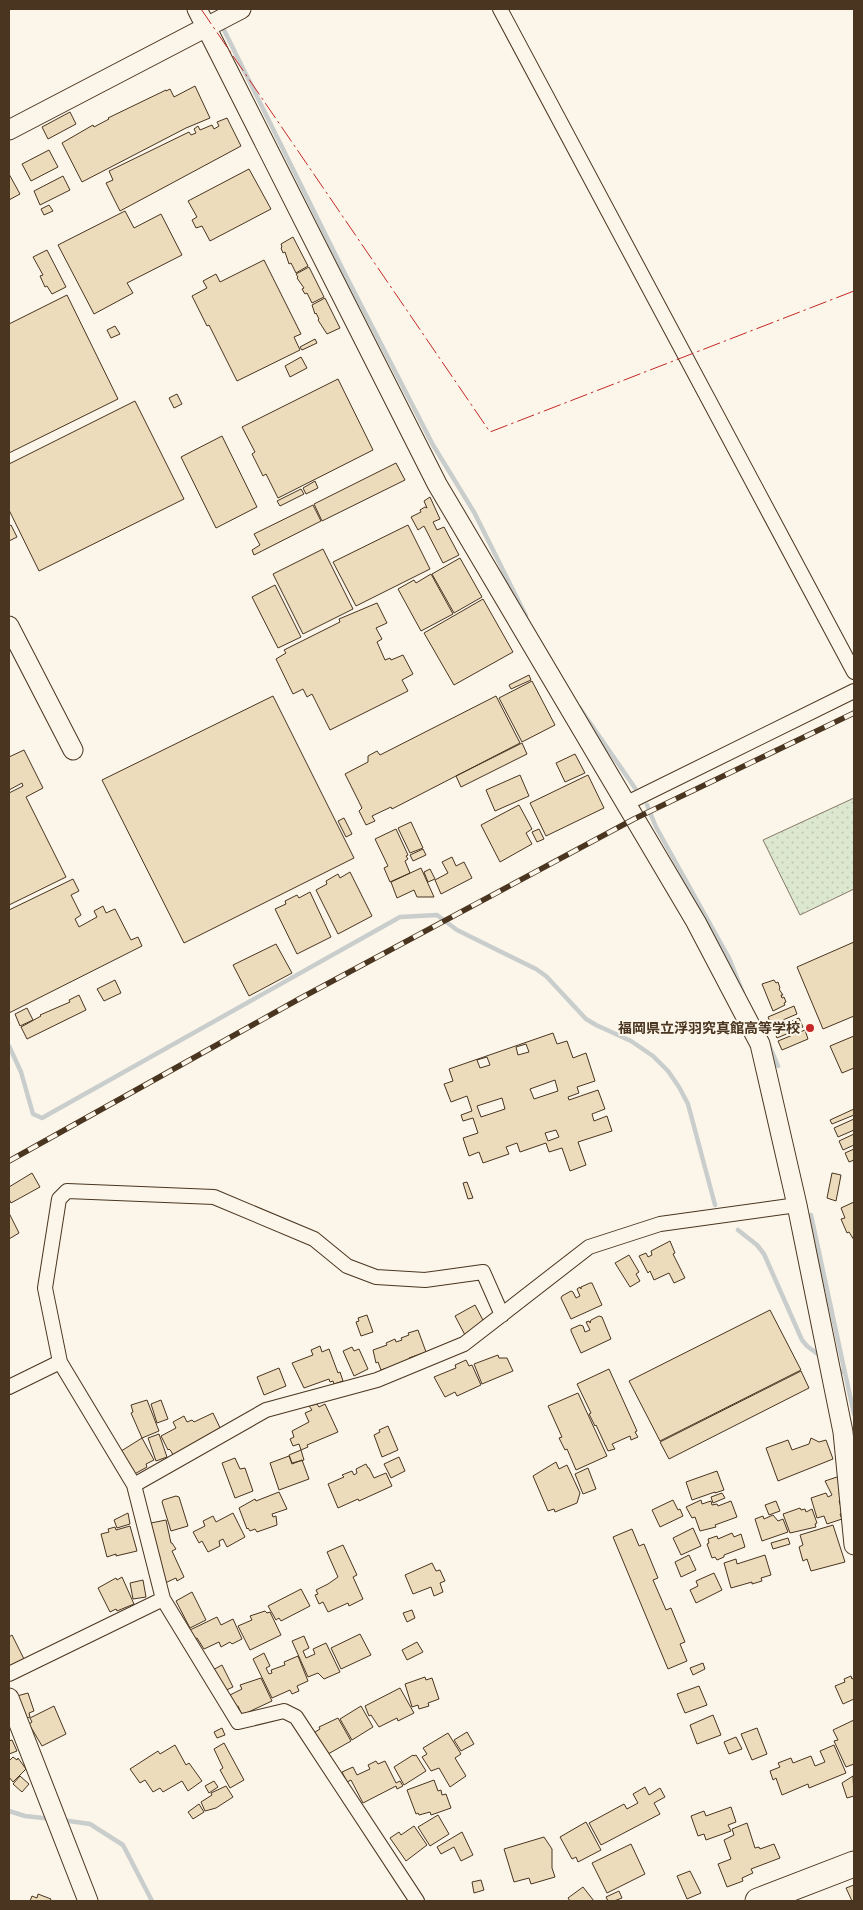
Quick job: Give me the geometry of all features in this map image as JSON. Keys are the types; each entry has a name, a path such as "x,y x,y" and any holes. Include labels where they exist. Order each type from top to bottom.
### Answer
{"highway":[{"path":"758,1901 854,1864"}],"street":[{"path":"197,9 437,484 696,922 760,1044 797,1205 843,1432 854,1545"},
{"path":"9,130 241,9"},
{"path":"500,9 854,672"},
{"path":"9,626 73,750"},
{"path":"625,804 854,691"},
{"path":"417,1901 296,1717 284,1711 238,1722 164,1599 134,1484 60,1362 45,1288 59,1199 67,1191 214,1197 314,1239 347,1266 376,1277 425,1280 483,1272 502,1315"},
{"path":"134,1484 266,1410 377,1380 464,1344 589,1246 660,1224 797,1205"},
{"path":"9,1387 60,1362"},
{"path":"9,1674 164,1599"},
{"path":"9,1698 50,1808 88,1901"}],"green space":[{"path":"854,798 854,889 800,915 763,840"}],"building":[{"path":"195,86 210,118 186,128 82,182 62,143 93,125 94,127 108,118 166,90 170,89 174,97"},
{"path":"70,112 76,124 48,139 42,127"},
{"path":"227,118 241,146 120,211 106,183 113,180 109,171 189,132 191,135 196,133 194,129 198,126 200,130 212,125 214,129 219,126 217,122"},
{"path":"49,150 58,167 31,181 22,164"},
{"path":"249,169 271,209 210,241 202,226 196,228 192,220 197,217 188,201"},
{"path":"9,174 20,194 9,200"},
{"path":"63,176 70,190 40,205 34,191"},
{"path":"49,205 53,211 44,215 41,209"},
{"path":"125,211 134,228 161,214 182,255 127,283 133,293 94,314 58,245"},
{"path":"293,237 308,266 296,273 281,248 281,244"},
{"path":"47,250 66,287 52,294 47,286 45,287 40,276 43,275 33,257"},
{"path":"264,260 301,334 294,337 300,350 237,381 192,296 207,288 203,281 216,274 220,282"},
{"path":"309,267 324,297 312,303 307,293 305,294 302,289 304,288 296,274"},
{"path":"67,295 118,399 9,453 9,324"},
{"path":"325,298 340,328 327,334 318,320 312,305"},
{"path":"115,326 120,334 111,338 107,330"},
{"path":"315,339 317,343 302,350 300,347"},
{"path":"301,357 307,368 290,377 285,366"},
{"path":"338,379 373,450 278,498 266,474 263,476 252,454 255,452 242,427"},
{"path":"177,394 182,404 174,408 169,398"},
{"path":"135,401 184,499 39,571 9,510 9,464"},
{"path":"222,436 257,507 216,528 181,457"},
{"path":"396,463 405,480 322,521 314,504"},
{"path":"315,481 318,488 306,494 303,488"},
{"path":"301,489 304,494 280,506 277,501"},
{"path":"430,497 440,519 433,522 437,530 444,527 459,555 443,563 424,526 418,530 411,517 421,512 420,510 425,507 427,508 424,501"},
{"path":"313,505 321,521 254,555 252,550 260,545 254,534"},
{"path":"11,525 17,537 9,541 9,526"},
{"path":"408,525 430,569 356,606 333,562"},
{"path":"323,549 353,609 303,634 273,574"},
{"path":"460,558 482,597 454,613 432,574"},
{"path":"431,574 453,614 421,631 398,589 414,580 416,583"},
{"path":"275,585 301,637 278,648 252,597"},
{"path":"483,599 513,652 454,685 424,633"},
{"path":"377,603 387,623 376,628 382,639 377,642 385,660 390,658 391,660 403,655 413,674 402,680 408,691 330,730 312,694 307,697 303,689 293,694 276,659 286,653 284,650 340,622 339,619"},
{"path":"529,675 531,680 511,689 509,685"},
{"path":"532,681 555,725 522,742 499,698"},
{"path":"273,696 354,858 184,943 102,780"},
{"path":"496,696 520,743 392,809 391,807 372,816 375,821 366,825 359,811 362,808 345,774 368,762 368,756 377,751 380,755"},
{"path":"522,743 527,754 461,787 456,776"},
{"path":"24,750 43,788 26,797 66,877 9,905 9,793 23,786 22,783 9,790 9,757"},
{"path":"575,754 585,773 565,782 556,763"},
{"path":"520,775 529,796 495,811 486,790"},
{"path":"588,775 604,808 546,836 530,803"},
{"path":"519,805 532,829 526,833 532,844 500,862 481,825"},
{"path":"344,818 352,834 346,837 338,821"},
{"path":"411,822 423,848 410,853 398,828"},
{"path":"396,829 408,855 406,856 408,859 405,861 410,873 390,882 384,868 388,866 375,839"},
{"path":"539,829 544,839 537,842 532,832"},
{"path":"423,849 426,855 413,861 410,855"},
{"path":"452,857 456,866 464,862 472,878 441,894 435,880 448,873 442,862"},
{"path":"421,868 434,897 417,897 414,890 397,898 391,882"},
{"path":"430,869 435,879 428,882 424,872"},
{"path":"350,872 372,916 338,934 316,890 327,884 326,881 338,874 340,878"},
{"path":"73,879 79,891 71,895 81,915 75,919 79,927 97,917 94,911 103,906 106,913 115,909 131,940 138,937 142,946 9,1013 9,910"},
{"path":"310,892 331,937 297,954 275,909 286,904 285,901 297,895 299,898"},
{"path":"854,942 854,1016 823,1029 797,967"},
{"path":"276,944 292,973 249,996 233,965"},
{"path":"115,980 121,993 104,1001 97,989"},
{"path":"774,980 776,983 778,982 779,989 783,995 781,995 782,998 784,997 786,1002 784,1003 785,1005 773,1011 762,984"},
{"path":"79,995 86,1010 27,1039 21,1027 40,1015 70,1002 69,1000"},
{"path":"794,1006 797,1014 771,1025 768,1017"},
{"path":"27,1008 33,1020 20,1026 15,1014"},
{"path":"799,1018 803,1027 777,1038 773,1029"},
{"path":"805,1030 808,1039 782,1050 778,1041"},
{"path":"553,1033 557,1044 567,1041 573,1058 586,1053 595,1081 577,1087 579,1093 568,1097 569,1100 598,1090 605,1109 592,1114 594,1121 607,1116 612,1131 578,1142 586,1165 570,1171 562,1148 549,1152 546,1143 520,1152 517,1143 506,1147 509,1154 483,1163 479,1152 469,1156 463,1138 478,1133 473,1118 463,1121 461,1115 472,1111 467,1096 451,1102 444,1084 453,1081 449,1069","holes":["526,1044 529,1052 518,1055 516,1047","487,1057 490,1065 480,1068 477,1060","555,1080 558,1091 534,1099 530,1089","502,1098 505,1109 481,1117 477,1106","556,1130 559,1137 548,1141 545,1133"]},
{"path":"854,1036 854,1068 842,1073 830,1046"},
{"path":"854,1109 854,1115 832,1124 830,1120"},
{"path":"854,1119 854,1130 838,1137 834,1128"},
{"path":"854,1134 854,1145 843,1150 839,1141"},
{"path":"854,1149 854,1160 849,1162 845,1153"},
{"path":"32,1173 40,1187 11,1203 9,1187"},
{"path":"832,1173 841,1175 836,1201 827,1198"},
{"path":"467,1182 473,1198 468,1199 463,1183"},
{"path":"854,1202 854,1240 849,1232 847,1233 841,1219 845,1218 841,1208"},
{"path":"9,1213 19,1233 9,1239"},
{"path":"670,1241 675,1253 673,1254 685,1278 674,1283 669,1273 654,1280 639,1256 646,1253 648,1257 652,1255 651,1251"},
{"path":"629,1255 639,1272 636,1274 640,1281 630,1287 615,1263"},
{"path":"592,1283 602,1305 571,1319 561,1298 562,1296 571,1291 576,1298 580,1296 577,1289 580,1287 581,1289 581,1287"},
{"path":"475,1305 485,1324 465,1335 455,1316"},
{"path":"770,1310 801,1370 660,1441 629,1381"},
{"path":"367,1315 373,1332 361,1336 356,1322 359,1321 358,1318"},
{"path":"599,1316 602,1317 611,1339 581,1353 571,1329 580,1325 583,1326 585,1332 590,1330 586,1322 589,1321 590,1323 591,1320"},
{"path":"418,1330 426,1352 409,1358 410,1361 381,1370 378,1362 376,1363 373,1350 387,1345 386,1343 395,1339 396,1342 402,1340 401,1338 409,1335 408,1333"},
{"path":"320,1346 322,1352 329,1349 343,1381 334,1384 329,1379 304,1388 292,1363 313,1355 311,1350"},
{"path":"352,1347 354,1351 359,1349 368,1369 354,1376 343,1351"},
{"path":"498,1355 499,1358 507,1358 513,1371 482,1384 474,1364"},
{"path":"466,1360 469,1366 472,1365 481,1385 457,1396 455,1392 445,1397 434,1377 456,1368 455,1365"},
{"path":"279,1368 286,1386 264,1395 257,1377"},
{"path":"609,1369 638,1437 631,1440 630,1436 612,1444 615,1449 608,1451 589,1414 591,1413 577,1384"},
{"path":"801,1371 809,1388 669,1459 660,1442"},
{"path":"578,1393 607,1456 576,1470 567,1449 565,1450 559,1438 562,1437 548,1406"},
{"path":"147,1400 159,1431 142,1438 131,1413 133,1412 131,1405"},
{"path":"161,1400 168,1419 157,1423 151,1404"},
{"path":"317,1404 319,1407 325,1404 338,1432 307,1445 308,1447 301,1450 299,1444 293,1446 290,1439 294,1437 292,1431 309,1422 305,1413 312,1410 309,1406"},
{"path":"213,1413 223,1434 174,1457 161,1436 176,1428 173,1422 184,1416 187,1422 192,1420 194,1422"},
{"path":"388,1426 398,1450 382,1457 374,1435 380,1432 379,1430"},
{"path":"159,1434 167,1457 156,1461 148,1438"},
{"path":"142,1438 154,1460 146,1464 147,1467 131,1476 118,1453"},
{"path":"811,1438 819,1442 826,1440 833,1459 778,1481 766,1448 788,1440 792,1450 809,1444"},
{"path":"301,1450 304,1460 292,1463 289,1455"},
{"path":"289,1456 292,1464 302,1460 309,1479 279,1490 270,1463"},
{"path":"399,1457 405,1471 391,1478 384,1464"},
{"path":"235,1458 240,1469 245,1468 253,1491 235,1498 222,1463"},
{"path":"556,1462 559,1469 567,1465 580,1493 577,1503 555,1512 554,1509 548,1511 533,1476"},
{"path":"366,1464 374,1478 386,1473 392,1486 338,1508 328,1484 352,1471 354,1475 357,1473 356,1469"},
{"path":"588,1468 596,1489 583,1494 575,1474"},
{"path":"717,1471 724,1490 692,1500 686,1482"},
{"path":"840,1476 842,1491 839,1493 842,1500 839,1501 843,1513 840,1514 842,1519 827,1524 824,1516 817,1518 811,1498 826,1493 828,1497 832,1495 825,1481"},
{"path":"279,1492 287,1509 272,1514 273,1517 276,1516 277,1525 257,1532 255,1529 250,1531 247,1529 239,1508 255,1499 256,1501"},
{"path":"722,1493 725,1498 713,1503 711,1497"},
{"path":"176,1496 179,1497 188,1526 171,1531 162,1502"},
{"path":"673,1500 683,1516 660,1527 652,1510"},
{"path":"701,1500 702,1504 711,1501 712,1505 717,1504 718,1506 731,1501 737,1517 715,1525 716,1527 700,1531 695,1517 692,1518 686,1507"},
{"path":"776,1501 780,1511 769,1515 765,1505"},
{"path":"800,1508 801,1510 805,1509 806,1512 812,1509 817,1523 815,1524 816,1527 790,1533 783,1514"},
{"path":"128,1513 130,1524 117,1528 114,1520"},
{"path":"233,1513 245,1537 227,1547 223,1539 219,1541 220,1546 208,1552 202,1541 199,1543 193,1532 205,1526 203,1521 213,1516 216,1522"},
{"path":"773,1515 778,1521 783,1519 788,1532 762,1541 755,1519 763,1516 764,1519"},
{"path":"166,1520 171,1543 176,1549 172,1551 184,1577 177,1581 176,1578 165,1583 154,1560 160,1557 146,1524"},
{"path":"833,1525 845,1562 811,1571 807,1559 803,1561 799,1547 803,1545 800,1535"},
{"path":"130,1526 137,1551 107,1557 101,1534 109,1532 108,1529 115,1527 116,1530"},
{"path":"693,1528 701,1546 681,1555 673,1538"},
{"path":"632,1529 639,1546 644,1544 658,1578 653,1580 666,1610 671,1608 685,1642 680,1644 687,1661 668,1669 613,1537"},
{"path":"732,1533 734,1537 741,1534 745,1547 724,1555 724,1557 717,1560 715,1557 712,1558 707,1544 709,1543 708,1539 717,1536 718,1539"},
{"path":"788,1538 790,1544 773,1549 771,1543"},
{"path":"343,1545 357,1575 353,1577 363,1599 349,1606 348,1603 328,1612 323,1602 319,1604 315,1595 318,1594 316,1590 338,1577 327,1552"},
{"path":"689,1555 696,1570 681,1577 675,1562"},
{"path":"765,1555 771,1575 761,1578 762,1581 731,1588 724,1563 736,1559 737,1564"},
{"path":"432,1563 436,1571 440,1570 445,1581 440,1583 443,1592 434,1596 431,1587 413,1594 405,1575"},
{"path":"714,1573 722,1590 696,1603 690,1590 698,1586 696,1581"},
{"path":"122,1577 134,1604 110,1612 98,1588 116,1578 117,1580"},
{"path":"143,1580 146,1597 133,1599 130,1583"},
{"path":"301,1589 310,1606 281,1621 279,1618 276,1620 268,1606"},
{"path":"192,1592 206,1620 190,1628 176,1601"},
{"path":"412,1610 415,1618 407,1622 403,1613"},
{"path":"265,1611 267,1613 270,1612 281,1635 250,1650 238,1626 252,1620 250,1616"},
{"path":"217,1617 221,1625 233,1619 242,1639 221,1647 219,1642 204,1649 197,1638 194,1639 190,1630"},
{"path":"360,1634 371,1655 341,1669 331,1648"},
{"path":"12,1635 26,1663 9,1672 9,1637"},
{"path":"304,1636 309,1648 303,1651 306,1658 315,1654 313,1649 326,1643 340,1672 324,1679 318,1673 308,1677 292,1641"},
{"path":"417,1642 423,1652 407,1660 402,1650"},
{"path":"264,1653 270,1666 266,1668 269,1674 272,1673 271,1670 285,1665 284,1662 298,1656 308,1681 297,1686 299,1691 292,1694 290,1690 272,1698 253,1659"},
{"path":"703,1663 705,1669 693,1675 690,1668"},
{"path":"222,1665 233,1687 220,1693 209,1672"},
{"path":"851,1676 852,1679 854,1678 854,1699 843,1704 835,1686 845,1682 844,1679"},
{"path":"425,1677 426,1680 432,1678 439,1699 428,1703 429,1706 419,1709 418,1705 412,1707 405,1684"},
{"path":"261,1678 272,1701 242,1715 238,1706 234,1708 228,1696 242,1689 240,1685"},
{"path":"699,1686 707,1705 685,1713 677,1694"},
{"path":"400,1688 414,1713 398,1721 397,1718 379,1727 371,1715 369,1716 365,1706"},
{"path":"28,1693 34,1711 29,1713 30,1717 25,1719 17,1696"},
{"path":"54,1706 66,1734 42,1746 29,1724 32,1722 30,1718"},
{"path":"361,1706 373,1727 352,1740 340,1719"},
{"path":"713,1715 721,1735 697,1744 690,1725"},
{"path":"338,1718 351,1741 321,1758 307,1737 320,1729 319,1727"},
{"path":"854,1720 854,1764 846,1767 834,1741 838,1740 833,1730"},
{"path":"222,1728 225,1735 217,1738 214,1732"},
{"path":"757,1728 767,1754 752,1760 741,1734"},
{"path":"467,1732 474,1744 461,1751 454,1740"},
{"path":"448,1733 461,1754 455,1758 466,1776 450,1787 439,1768 431,1771 422,1757 427,1754 423,1748"},
{"path":"736,1737 742,1749 729,1754 724,1742"},
{"path":"12,1740 17,1751 9,1754 9,1741"},
{"path":"224,1743 244,1780 230,1788 220,1770 223,1768 214,1749"},
{"path":"175,1745 186,1765 189,1763 202,1781 188,1791 182,1781 163,1792 160,1788 153,1792 145,1780 140,1783 130,1769 158,1751 160,1754"},
{"path":"834,1745 846,1773 809,1788 808,1784 782,1795 776,1778 773,1780 770,1771 780,1767 778,1763 791,1758 793,1763 811,1756 815,1766 825,1762 820,1751"},
{"path":"416,1755 426,1771 404,1785 394,1767"},
{"path":"13,1757 17,1760 18,1758 26,1769 13,1782 9,1777 9,1758 10,1760"},
{"path":"376,1761 378,1764 385,1761 396,1783 400,1781 403,1786 397,1789 396,1786 363,1803 351,1780 347,1782 342,1772 353,1767 357,1775 370,1769 368,1765"},
{"path":"20,1776 29,1784 22,1792 13,1784"},
{"path":"853,1776 854,1796 847,1798 842,1783"},
{"path":"434,1780 438,1791 441,1790 442,1795 446,1794 451,1808 431,1815 430,1812 416,1814 407,1790"},
{"path":"214,1781 218,1787 209,1793 205,1786"},
{"path":"226,1786 233,1797 216,1808 205,1811 201,1802 212,1795 211,1793"},
{"path":"645,1787 649,1795 660,1788 665,1797 654,1803 660,1814 601,1845 589,1823 624,1804 627,1809 638,1803 633,1794"},
{"path":"199,1804 204,1812 193,1819 188,1812"},
{"path":"731,1807 736,1822 728,1825 731,1831 706,1840 704,1834 698,1836 691,1816 704,1811 706,1816"},
{"path":"438,1815 449,1834 430,1846 418,1827"},
{"path":"586,1822 601,1850 578,1862 576,1857 572,1859 560,1837"},
{"path":"747,1823 755,1848 759,1847 760,1849 774,1844 780,1858 751,1869 753,1873 742,1878 743,1881 727,1887 718,1864 731,1859 724,1840 734,1835 732,1829"},
{"path":"414,1826 427,1845 406,1861 390,1838 399,1832 401,1835"},
{"path":"462,1832 473,1855 461,1861 454,1847 441,1854 437,1847"},
{"path":"544,1837 552,1849 552,1868 555,1877 531,1884 529,1878 514,1882 504,1849"},
{"path":"631,1844 645,1874 607,1893 592,1863"},
{"path":"690,1871 701,1893 687,1899 677,1876"},
{"path":"481,1880 484,1890 474,1893 472,1882"},
{"path":"854,1885 854,1901 852,1901 846,1888"},
{"path":"583,1887 594,1901 570,1901 568,1898"},
{"path":"619,1891 622,1898 608,1901 606,1897"},
{"path":"38,1894 51,1899 50,1901 30,1901 32,1896 37,1898"}],"waterway":[{"path":"222,26 344,272 433,445 474,512 526,616"},
{"path":"579,707 635,788"},
{"path":"647,805 656,827 729,958 743,993"},
{"path":"9,1046 21,1072 33,1114 42,1118 400,917 437,915 457,930 536,969 546,976 586,1019 631,1041 653,1056 668,1071 688,1104 715,1205"},
{"path":"768,1042 778,1066"},
{"path":"811,1215 845,1373"},
{"path":"738,1230 757,1245 764,1254 802,1340 819,1355"},
{"path":"841,1371 845,1373 854,1414"},
{"path":"9,1811 25,1816 52,1819"},
{"path":"62,1820 90,1824 123,1845 152,1901"}],"railway":[{"path":"9,1161 299,999 634,819 854,713"}],"power":[{"path":"201,9 490,432 854,291"}],"place":[{"name":"福岡県立浮羽究真館高等学校","path":"810,1028"}]}
